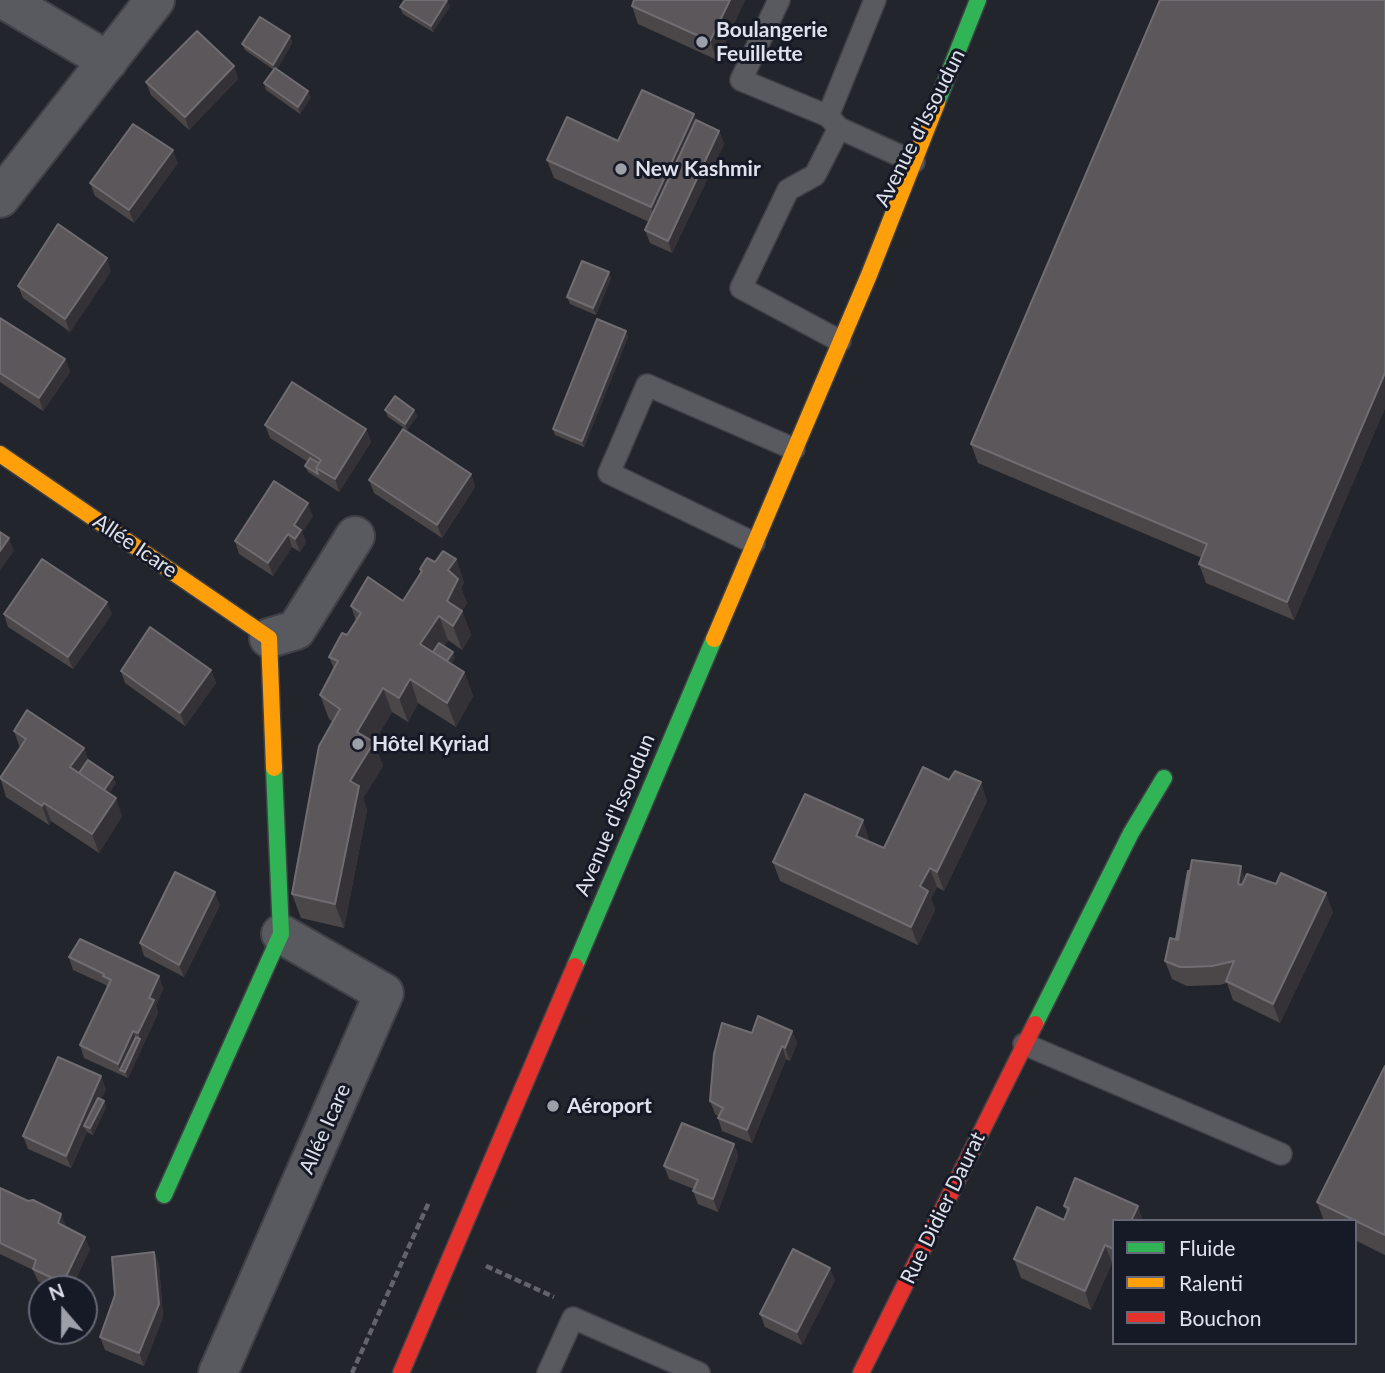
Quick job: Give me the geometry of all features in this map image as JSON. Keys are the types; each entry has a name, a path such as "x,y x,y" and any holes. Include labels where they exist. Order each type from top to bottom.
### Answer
{"main road":[{"name":"Avenue d'Issoudun","path":"401,1373 869,275 978,0"},
{"name":"Avenue d'Issoudun","path":"869,275 951,113"},
{"name":"Allée Icare","path":"0,454 269,638"},
{"path":"164,1195 281,934 269,638"},
{"name":"Rue Didier Daurat","path":"861,1373 1131,832 1164,778"}],"street":[{"path":"5,0 108,61"},
{"path":"0,198 155,0"},
{"path":"269,638 296,630 355,536"},
{"name":"Allée Icare","path":"218,1373 384,993 281,934"}],"lane":[{"path":"779,0 741,80 914,162"},
{"path":"840,341 741,288 788,190 815,175 875,0"},
{"path":"754,543 609,473 647,385 794,449"},
{"path":"1024,1044 1281,1154"},
{"path":"548,1373 573,1318 699,1373"}],"path":[{"path":"453,1251 554,1297 573,1318"}],"building":[{"path":"405,0 447,0 431,26 400,7"},
{"path":"634,0 730,0 710,41 632,6"},
{"path":"1160,0 1385,0 1385,373 1287,602 1199,564 1207,544 971,444"},
{"path":"260,17 290,36 273,65 242,44"},
{"path":"197,31 234,66 185,117 146,82"},
{"path":"275,68 308,91 298,107 264,83"},
{"name":"New Kashmir","path":"642,90 694,114 651,207 547,160 567,117 618,141"},
{"path":"696,120 719,131 668,241 645,230"},
{"path":"133,124 173,150 129,210 90,183"},
{"path":"58,224 107,258 65,319 18,286"},
{"path":"582,261 609,272 593,308 567,297"},
{"path":"0,318 65,359 39,398 0,373"},
{"path":"597,319 626,331 582,441 553,429"},
{"path":"292,382 366,429 335,479 316,468 321,460 265,425"},
{"path":"395,396 414,410 405,424 385,410"},
{"path":"403,429 471,474 437,525 369,480"},
{"path":"310,458 319,463 316,468 318,474 305,466"},
{"path":"274,481 308,503 294,525 301,530 295,539 288,534 268,563 235,541"},
{"path":"0,532 9,538 0,551"},
{"name":"Hôtel Kyriad","path":"443,551 456,559 448,570 458,579 447,601 462,611 453,626 439,616 420,644 464,672 447,703 410,679 399,698 383,688 357,732 374,742 350,781 359,786 335,904 292,894 319,746 340,709 320,695 338,661 329,657 342,633 347,635 361,613 351,606 368,577 403,601 427,558 435,562"},
{"path":"42,559 107,602 68,657 4,614"},
{"path":"150,627 211,670 180,713 121,671"},
{"path":"439,643 453,652 447,661 433,652"},
{"path":"27,710 84,748 70,767 116,798 92,834 0,778 26,739 14,731"},
{"path":"88,760 113,777 104,790 79,773"},
{"path":"923,767 949,780 955,771 981,782 937,872 930,868 920,886 928,891 911,927 773,862 805,794 863,820 856,836 884,848"},
{"path":"1192,860 1241,866 1238,884 1242,885 1247,874 1276,884 1281,873 1326,893 1273,1004 1226,981 1234,961 1212,966 1180,967 1165,961 1170,938 1178,940"},
{"path":"1190,871 1178,940 1176,939"},
{"path":"175,872 215,892 179,965 140,943"},
{"path":"80,939 159,976 149,998 154,1000 138,1033 133,1031 118,1064 80,1045 111,980 69,957"},
{"path":"758,1016 792,1031 785,1048 782,1046 747,1130 718,1118 723,1108 710,1101 714,1054 722,1023 752,1033"},
{"path":"136,1037 140,1039 125,1072 120,1070"},
{"path":"58,1057 101,1076 66,1156 23,1136"},
{"path":"1385,1066 1385,1235 1357,1219 1317,1202"},
{"path":"98,1098 104,1101 90,1128 84,1126"},
{"path":"682,1123 734,1144 713,1199 693,1191 698,1180 664,1166"},
{"path":"1075,1178 1138,1206 1132,1219 1112,1219 1112,1248 1105,1245 1085,1291 1014,1259 1037,1207 1064,1220 1069,1208 1064,1206"},
{"path":"0,1188 61,1214 58,1223 85,1237 67,1275 46,1275 33,1269 36,1260 0,1243"},
{"path":"793,1249 830,1268 797,1332 760,1314"},
{"path":"154,1252 159,1304 139,1353 100,1337 115,1295 112,1257"}],"traffic: fast":[{"path":"937,103 978,0"},
{"path":"575,966 714,639"},
{"path":"164,1195 281,934 274,768"},
{"path":"1035,1024 1131,833 1164,778"}],"traffic: slow":[{"path":"714,639 869,275 937,103"},
{"path":"0,454 269,638 274,768"}],"traffic: jam":[{"path":"401,1373 575,966"},
{"path":"861,1373 1035,1024"}],"place":[{"name":"Boulangerie Feuillette","path":"702,42"},
{"name":"New Kashmir","path":"621,169"},
{"name":"Hôtel Kyriad","path":"358,744"},
{"name":"Aéroport","path":"553,1106"}]}
